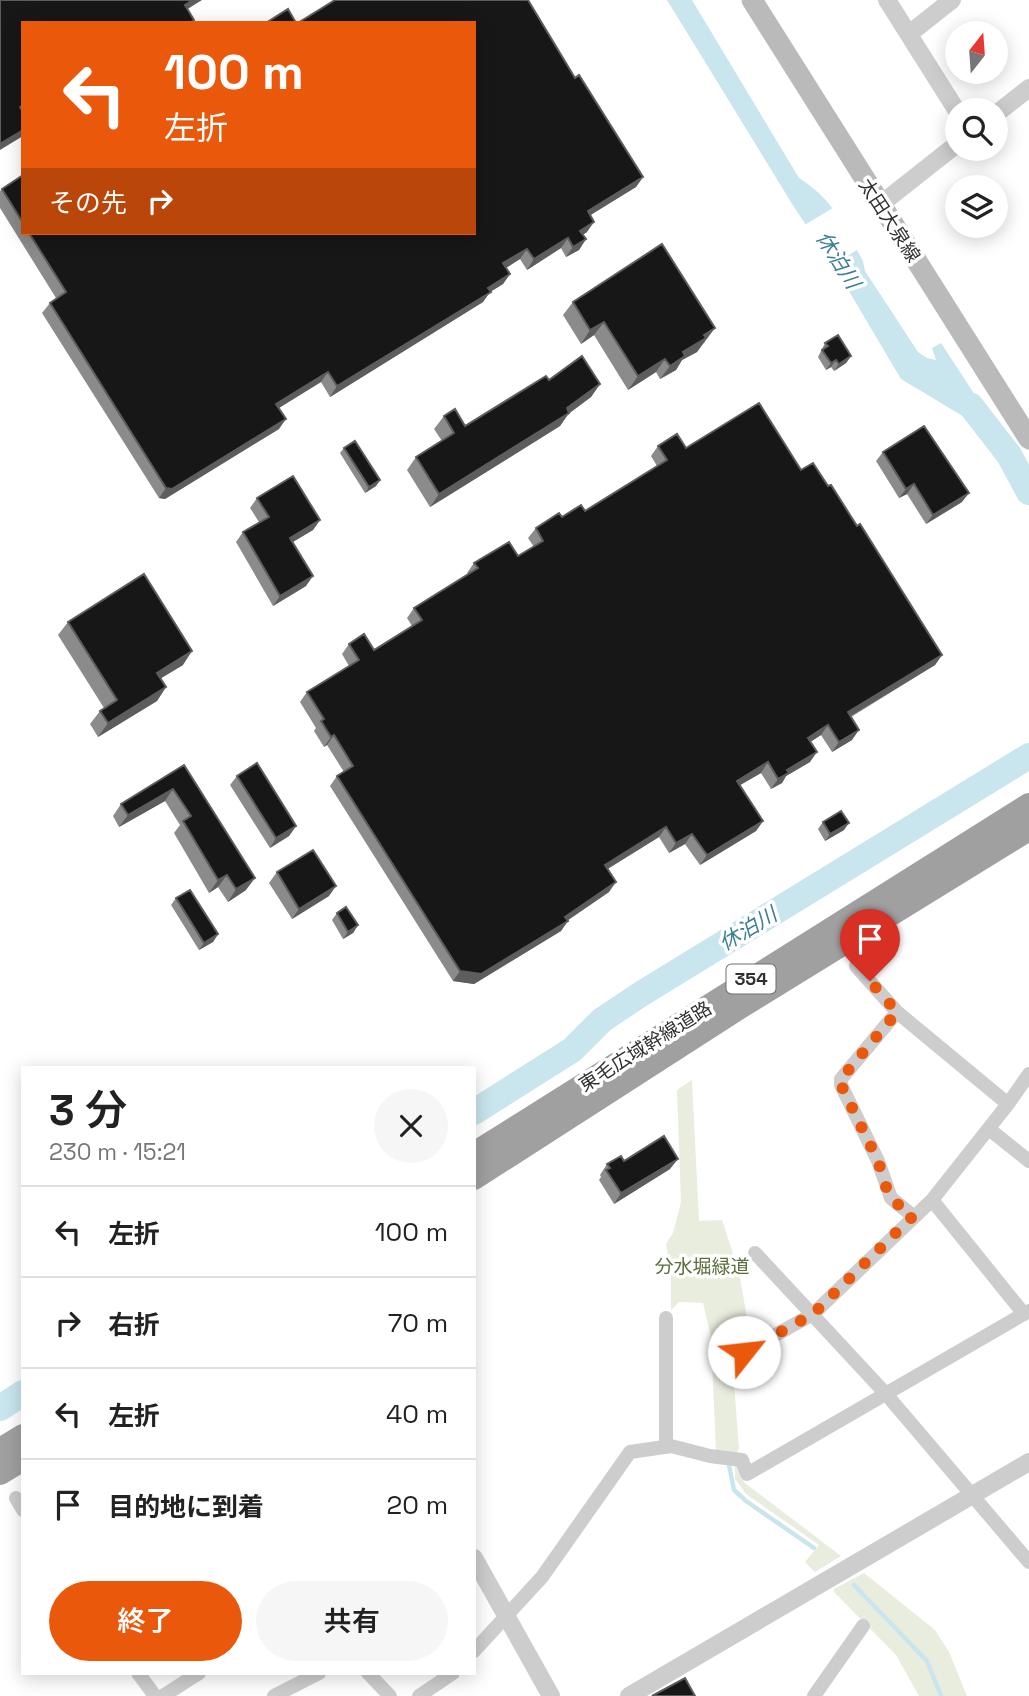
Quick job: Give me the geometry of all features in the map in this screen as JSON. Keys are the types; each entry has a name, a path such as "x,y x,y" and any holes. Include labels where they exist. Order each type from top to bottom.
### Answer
{"highway":[{"name":"東毛広域幹線道路","path":"476,1153 1029,805"},
{"name":"東毛広域幹線道路","path":"476,1177 751,1000 1029,829"},
{"path":"0,1450 21,1437"},
{"path":"0,1474 21,1461"}],"main road":[{"name":"太田大泉線","path":"752,0 1029,439"}],"street":[{"path":"887,0 949,98"},
{"path":"909,34 952,0"},
{"path":"1008,105 1029,88"},
{"path":"881,204 945,153"},
{"path":"856,966 897,1012 1008,1104"},
{"path":"897,1012 841,1079 841,1085 878,1161 887,1190 895,1202 913,1216"},
{"path":"737,1360 743,1353 813,1314 932,1200 1028,1076"},
{"path":"989,1129 1029,1161"},
{"path":"476,1649 542,1577 627,1454 666,1446 716,1457 737,1458 742,1460 747,1474 1027,1312 932,1200"},
{"path":"755,1253 886,1394 1029,1562"},
{"path":"666,1318 666,1446"},
{"path":"629,1696 1029,1462"},
{"path":"476,1562 551,1696"},
{"path":"820,1693 863,1626"},
{"path":"139,1675 155,1696"},
{"path":"163,1696 196,1675"},
{"path":"274,1696 315,1675"},
{"path":"370,1675 390,1696"},
{"path":"419,1696 450,1675"}],"green space":[{"name":"分水堀緑道","path":"692,1080 699,1221 722,1220 739,1272 751,1341 732,1357 739,1449 736,1453 716,1451 711,1337 703,1303 679,1302 671,1310 671,1278 666,1244 673,1233 681,1202 677,1090"},
{"path":"735,1464 740,1466 745,1483 841,1556 815,1572 805,1562 819,1545 746,1494 735,1479"},
{"path":"864,1573 935,1630 949,1652 967,1696 919,1696 896,1655 834,1592 834,1589"}],"water":[{"path":"667,0 692,0 799,178 821,195 844,225 863,261 865,271 918,352 936,360 932,348 941,343 992,421 991,433 901,379 840,276 794,207"}],"pier":[{"path":"836,206 860,248 830,267 803,226"}],"building":[{"path":"0,0 193,0 185,5 193,21 21,21 21,131 0,144"},
{"path":"335,0 528,0 575,78 579,75 643,177 588,211 594,222 580,231 586,239 573,247 568,238 534,259 527,249 503,263 510,274 488,288 491,292 337,386 328,372 276,404 286,419 172,489 166,488 50,303 66,292 30,235 476,235 476,21 301,21"},
{"path":"288,9 295,21 269,21"},
{"path":"21,176 21,220 2,189"},
{"path":"662,244 715,328 704,335 706,338 683,352 685,356 670,366 665,359 638,376 604,322 590,330 573,302"},
{"path":"838,335 851,356 839,364 836,360 831,363 822,350 828,346 825,343"},
{"path":"582,356 600,384 567,408 569,413 439,494 416,457 454,433 444,416 455,409 465,426 546,376 549,380"},
{"path":"759,403 801,470 813,463 828,486 831,485 857,526 860,524 942,655 848,712 859,730 839,742 828,725 808,738 817,752 787,770 789,773 778,779 768,762 737,781 763,821 707,855 692,834 676,843 666,827 605,865 616,882 565,917 568,921 481,974 460,971 337,776 353,766 334,735 331,737 321,721 324,719 307,692 359,660 349,644 364,634 374,650 422,620 414,608 478,568 474,563 509,542 518,556 543,541 536,528 559,513 562,517 581,505 585,511 667,460 658,446 677,434 686,448"},
{"path":"924,426 969,493 933,515 914,484 906,489 883,452"},
{"path":"355,441 380,480 369,487 344,448"},
{"path":"293,476 320,520 290,538 313,576 280,596 243,532 269,517 257,498"},
{"path":"144,574 192,651 157,673 166,687 108,723 100,711 117,700 68,622"},
{"path":"257,763 296,826 276,838 237,776"},
{"path":"184,765 255,878 236,889 227,875 218,880 183,821 191,816 173,789 128,815 121,804"},
{"path":"841,811 849,823 830,834 823,822"},
{"path":"313,850 336,886 299,909 277,872"},
{"path":"190,890 218,934 204,943 176,898"},
{"path":"346,907 358,925 348,932 337,913"},
{"path":"664,1136 678,1159 621,1193 606,1170 610,1168 607,1164 621,1156 624,1161"},
{"path":"685,1678 695,1696 652,1696"}],"waterway":[{"name":"休泊川","path":"971,406 1009,455 1029,492"},
{"name":"休泊川","path":"476,1111 572,1050 602,1020 641,994 1029,756"},
{"name":"休泊川","path":"0,1408 21,1394"},
{"path":"729,1465 734,1490 814,1548"},
{"path":"854,1585 927,1661 941,1696"}],"route":[{"path":"744,1352 813,1314 913,1216 891,1198 878,1161 841,1085 841,1079 873,1044 897,1012 870,981"}]}
